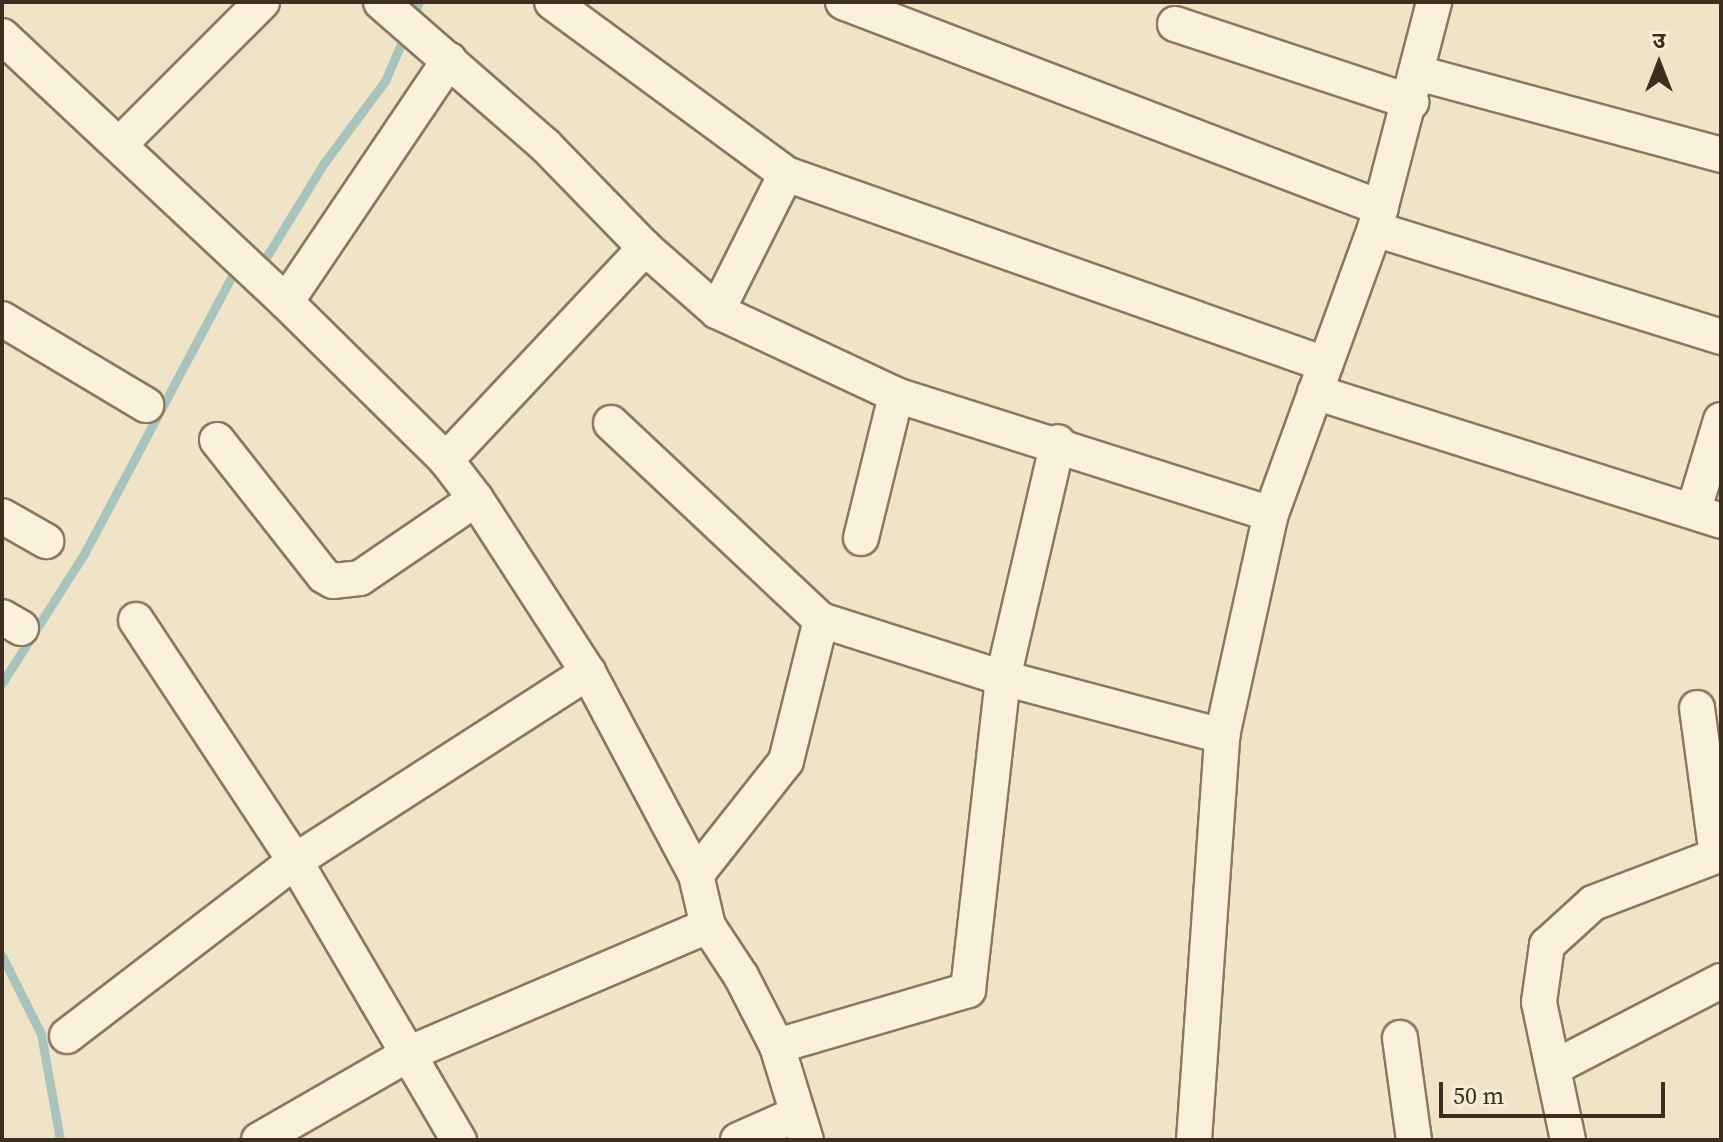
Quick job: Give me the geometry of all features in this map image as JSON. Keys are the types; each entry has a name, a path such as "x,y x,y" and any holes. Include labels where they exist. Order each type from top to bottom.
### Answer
{"street":[{"path":"120,144 262,2"},
{"path":"552,2 786,174 1320,378 1707,515 1721,420"},
{"path":"843,2 1378,218 1721,337"},
{"path":"1194,1140 1222,736 1271,514 1378,218 1415,88 1434,2"},
{"path":"383,3 545,145 645,248 717,311 896,395 1058,442 1271,514"},
{"path":"1175,24 1415,88 1721,155"},
{"path":"2,36 286,302 446,460 476,499 588,672 696,875 708,926 777,1046 801,1127 738,1140"},
{"path":"286,302 449,60"},
{"path":"717,311 786,174"},
{"path":"446,460 645,248"},
{"path":"2,319 146,405"},
{"path":"861,538 896,395"},
{"path":"611,423 821,620 1003,678 1222,736"},
{"path":"217,440 324,576 333,581 360,578 476,499"},
{"path":"777,1046 968,990 1003,678 1058,442"},
{"path":"2,516 46,541"},
{"path":"136,620 295,861 459,1140"},
{"path":"696,875 786,761 821,620"},
{"path":"67,1036 295,861 588,672"},
{"path":"1568,1140 1539,1002 1547,945 1593,903 1719,854 1697,708"},
{"path":"259,1140 410,1053 708,926"},
{"path":"1553,1068 1721,981"},
{"path":"1400,1038 1414,1140"}],"waterway":[{"path":"259,269 324,163 385,81 419,2"},
{"path":"2,683 84,554 231,277"},
{"path":"2,956 41,1034 60,1140"}]}
